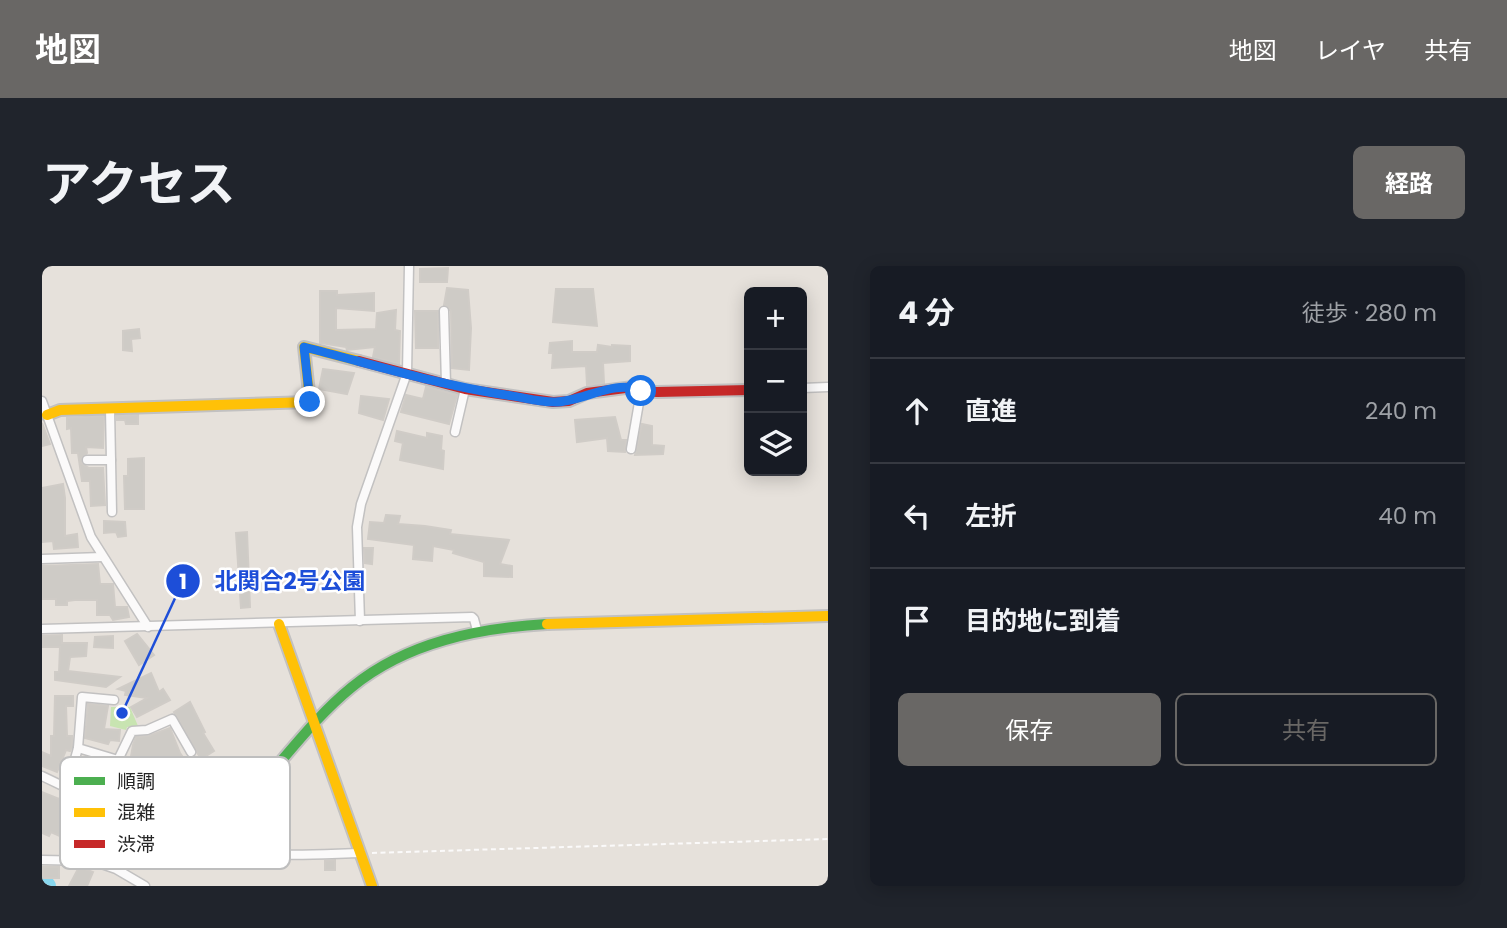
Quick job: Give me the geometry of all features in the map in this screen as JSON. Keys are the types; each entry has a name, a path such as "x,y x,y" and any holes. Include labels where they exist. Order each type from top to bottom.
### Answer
{"street":[{"path":"360,621 357,527 361,504 407,373 409,266"},
{"path":"444,312 446,383"},
{"path":"148,627 91,537 44,408 110,409 310,402 304,347 465,389 553,402 569,401 587,393 634,387 641,391 744,390"},
{"path":"807,388 828,387"},
{"path":"455,432 465,389"},
{"path":"631,449 641,391"},
{"path":"110,409 112,512"},
{"path":"87,460 111,460"},
{"path":"42,559 102,557"},
{"path":"285,757 315,721 353,687 381,667 414,650 477,630 512,625 828,616"},
{"path":"42,629 472,618 477,630"},
{"path":"279,624 372,886"},
{"path":"76,757 82,696 114,700"},
{"path":"120,757 132,732 147,730 172,719 191,752"},
{"path":"78,748 106,757"},
{"path":"42,776 60,785"},
{"path":"290,854 360,853"},
{"path":"42,860 60,860"},
{"path":"116,869 145,886"}],"path":[{"path":"360,853 828,839"}],"green space":[{"path":"111,707 130,707 138,726 127,727 126,730 110,726"}],"building":[{"path":"448,268 447,282 420,282 420,269"},
{"path":"447,288 468,290 471,328 469,370 452,368 451,311 444,305"},
{"path":"556,289 593,289 597,326 553,322"},
{"path":"320,291 337,291 337,295 374,293 374,311 336,308 336,330 376,329 377,313 396,310 395,330 400,331 399,364 373,357 375,347 347,350 346,347 320,343"},
{"path":"415,311 438,311 438,348 416,348"},
{"path":"139,329 140,338 131,339 132,351 123,350 123,331"},
{"path":"572,341 572,352 597,352 598,345 630,346 630,361 603,363 604,383 587,385 586,366 552,368 553,353 549,353 550,343"},
{"path":"323,369 354,373 347,394 319,389"},
{"path":"426,387 457,395 449,424 401,412 406,395 423,399"},
{"path":"361,396 389,399 383,420 359,413"},
{"path":"138,415 138,424 126,424 125,420 117,420 117,416"},
{"path":"104,416 103,448 86,447 87,453 81,459 82,464 89,468 103,468 105,505 91,506 90,481 82,481 78,453 72,453 71,428 67,429 67,418"},
{"path":"615,417 621,440 626,440 625,452 608,451 607,438 577,442 575,420"},
{"path":"42,423 50,444 42,446"},
{"path":"642,424 652,426 652,445 664,446 663,454 635,455"},
{"path":"397,431 427,438 427,433 442,436 443,469 400,460 403,443 395,441"},
{"path":"144,458 144,509 125,509 124,476 128,476 128,459"},
{"path":"63,484 65,536 77,534 78,547 54,549 53,541 42,542 42,488"},
{"path":"386,515 400,516 398,524 451,530 450,534 509,540 500,564 512,566 512,577 484,576 484,562 453,553 454,550 433,546 432,561 413,559 414,545 368,539 370,522 384,523"},
{"path":"104,521 125,522 126,536 118,537 116,532 104,533"},
{"path":"247,532 250,607 241,608 236,533"},
{"path":"364,548 373,548 372,564 365,563"},
{"path":"98,564 100,584 113,584 115,607 127,607 129,617 113,620 110,615 97,615 97,600 75,600 67,601 67,605 56,605 56,599 42,599 42,566"},
{"path":"137,634 154,655 139,665 125,641"},
{"path":"62,635 62,643 87,643 86,656 70,657 68,671 120,677 106,687 55,680 55,672 59,672 60,647 43,647 43,636"},
{"path":"113,636 113,648 94,647 95,637"},
{"path":"151,673 159,692 163,689 170,700 137,717 131,707 147,698 125,695 126,691 118,689"},
{"path":"55,696 73,696 73,706 66,706 67,736 72,736 72,747 60,757 57,772 42,766 42,752 51,756 51,736 54,736"},
{"path":"190,702 214,751 200,757 174,712"},
{"path":"88,704 108,706 104,729 120,730 119,741 110,740 108,744 85,738"},
{"path":"170,728 183,757 131,757 136,737 149,736"},
{"path":"42,792 59,799 60,836 51,832 49,836 42,833"},
{"path":"335,860 335,870 325,870 325,861"},
{"path":"43,867 59,867 59,878 43,878"},
{"path":"78,869 93,872 87,886 69,886"}],"waterway":[{"path":"42,880 47,886"}],"traffic: fast":[{"path":"285,757 342,695 396,659 420,648 470,634 547,624"}],"traffic: slow":[{"path":"47,415 60,410 310,402 304,347 359,361"},
{"path":"547,624 828,616"},
{"path":"279,624 372,886"}],"traffic: jam":[{"path":"359,361 465,389 553,402 569,401 587,393 633,387 641,391 657,392 744,390"}],"place":[{"name":"北関合2号公園","path":"122,713"}],"route":[{"path":"310,402 304,347 465,389 553,402 569,401 587,393 634,387 641,391"}]}
